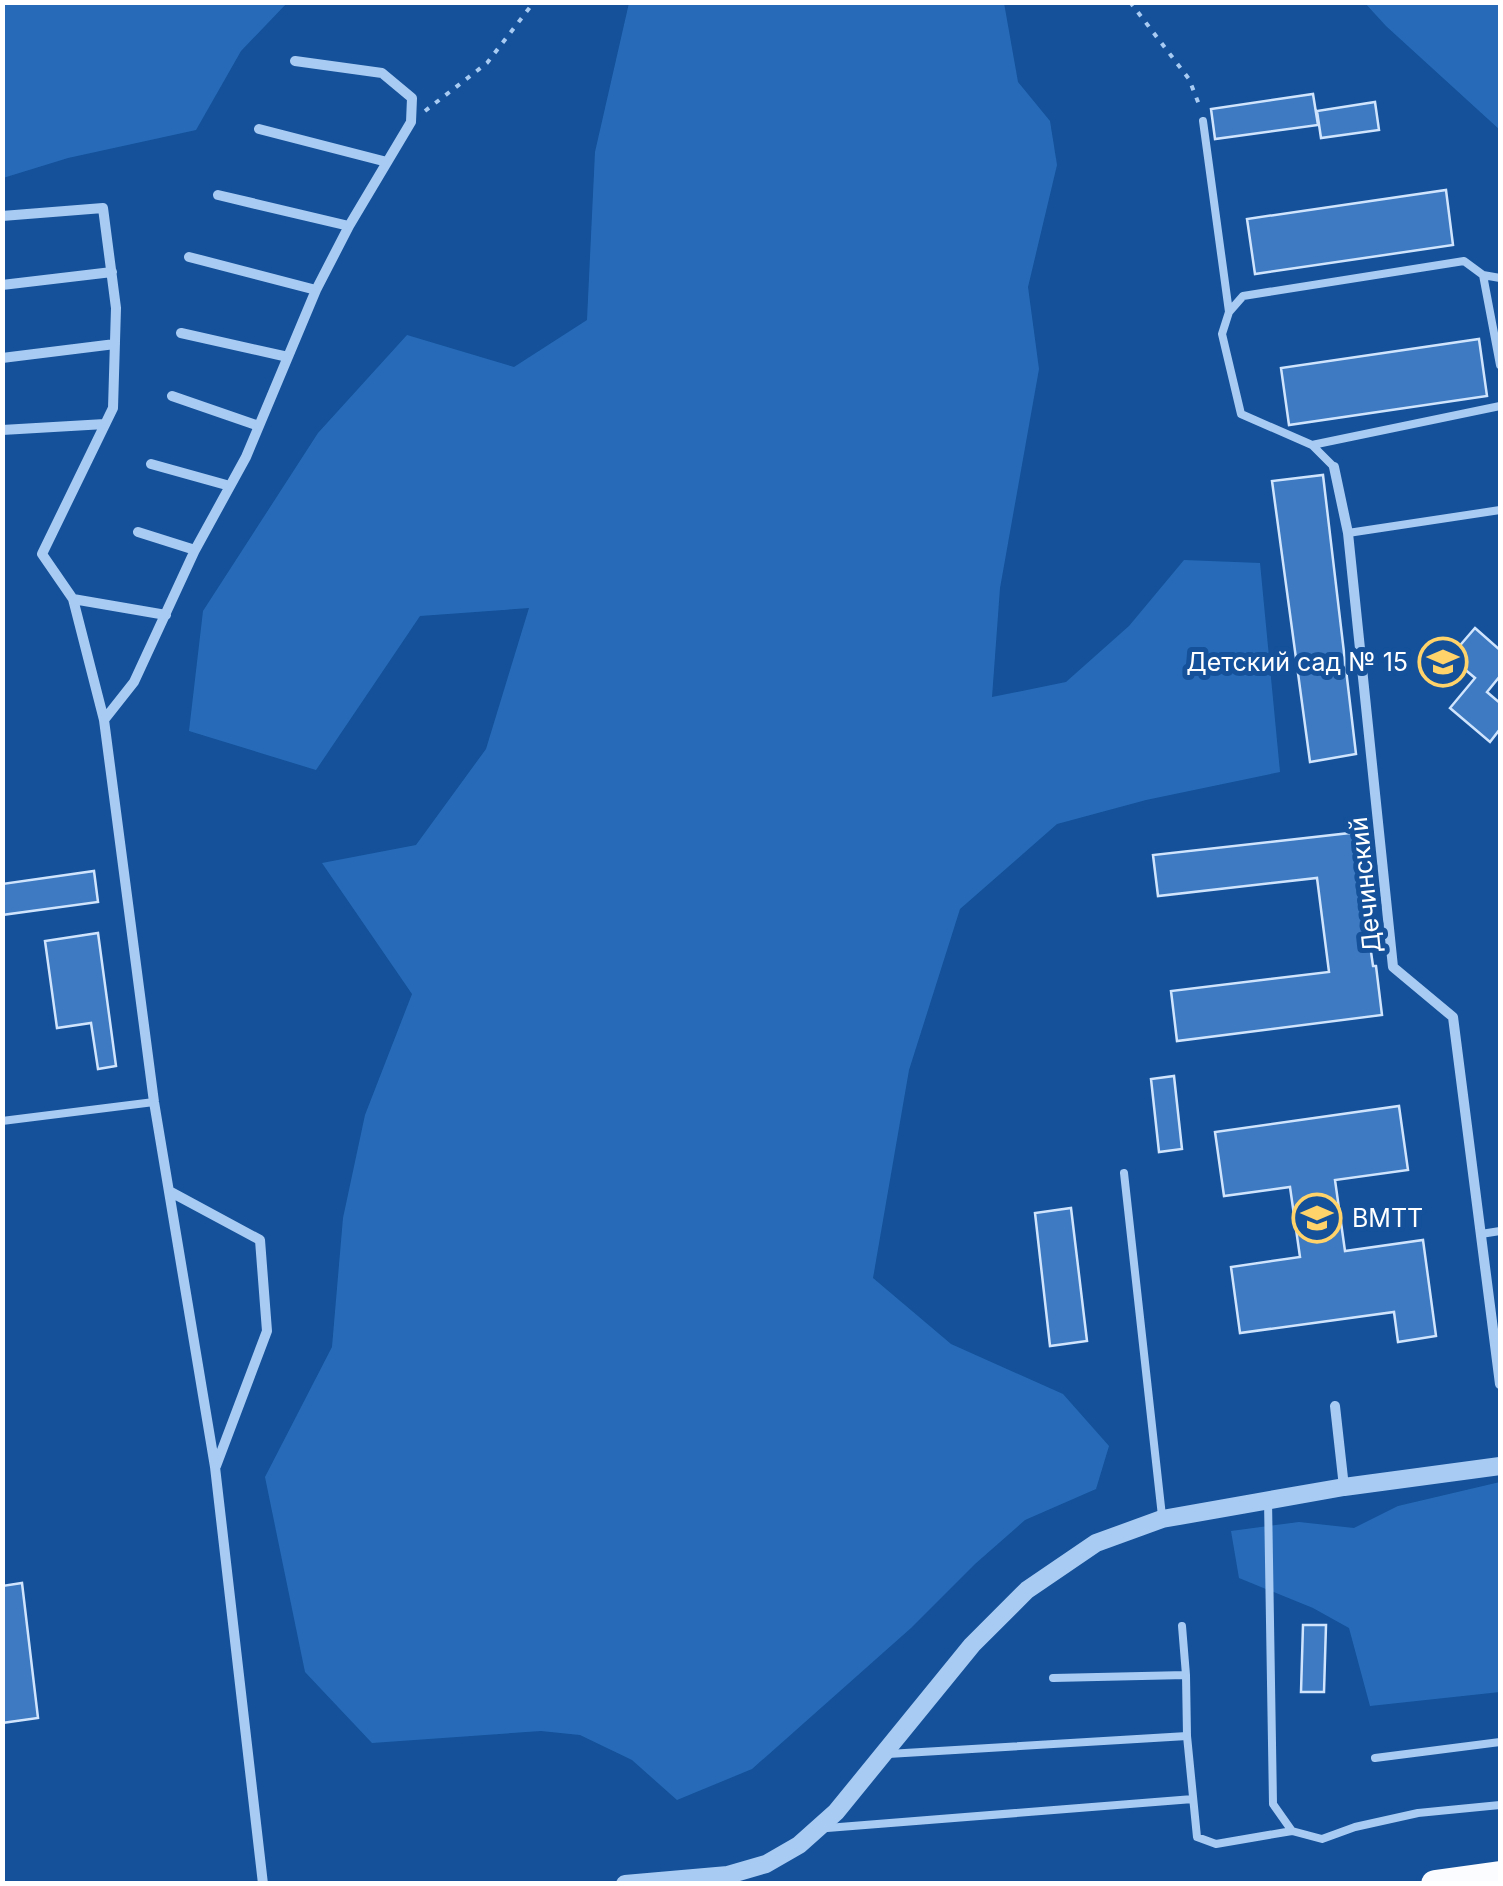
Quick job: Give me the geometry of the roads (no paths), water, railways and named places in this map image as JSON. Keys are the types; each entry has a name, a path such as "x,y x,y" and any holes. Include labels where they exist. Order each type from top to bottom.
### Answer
{"highway":[{"path":"1436,1884 1500,1875"}],"street":[{"path":"104,720 134,682 195,550 259,426 316,290 348,226 411,122 412,98 382,73 295,61"},
{"path":"259,130 387,162"},
{"path":"218,195 348,226"},
{"path":"2,216 103,208 116,308 112,408 42,554 72,599 104,720 154,1102 216,1467 263,1884"},
{"path":"189,257 316,290"},
{"path":"2,285 112,272"},
{"path":"181,334 288,357"},
{"path":"2,358 115,344"},
{"path":"172,396 259,426"},
{"path":"2,430 105,424"},
{"path":"151,464 230,486"},
{"name":"Дечинский","path":"1334,467 1348,533 1393,967 1453,1016 1500,1384"},
{"path":"138,532 195,550"},
{"path":"72,599 166,614"},
{"path":"170,1191 260,1240 267,1332 216,1467"},
{"path":"1334,1406 1344,1487"},
{"path":"625,1884 728,1875 766,1864 799,1844 836,1812 972,1645 1027,1590 1096,1543 1162,1520 1344,1487 1500,1466"}],"lane":[{"name":"Дечинский","path":"1203,121 1229,312 1222,334 1241,414 1312,445 1334,467"},
{"path":"1229,312 1244,296 1464,261 1482,275 1500,278"},
{"path":"1482,275 1500,365"},
{"path":"1312,445 1500,406"},
{"path":"1348,533 1500,510"},
{"path":"2,1121 154,1102"},
{"path":"1124,1173 1162,1520"},
{"path":"1481,1234 1500,1231"},
{"path":"1268,1500 1273,1804 1292,1831"},
{"path":"1182,1626 1186,1736 1197,1836 1216,1844 1292,1831 1322,1839 1418,1812 1500,1805"},
{"path":"1054,1678 1186,1675"},
{"path":"884,1755 1186,1736"},
{"path":"1375,1758 1500,1742"},
{"path":"817,1828 1193,1799"}],"place":[{"name":"Детский сад № 15","path":"1443,662"},
{"name":"ВМТТ","path":"1317,1218"}]}
